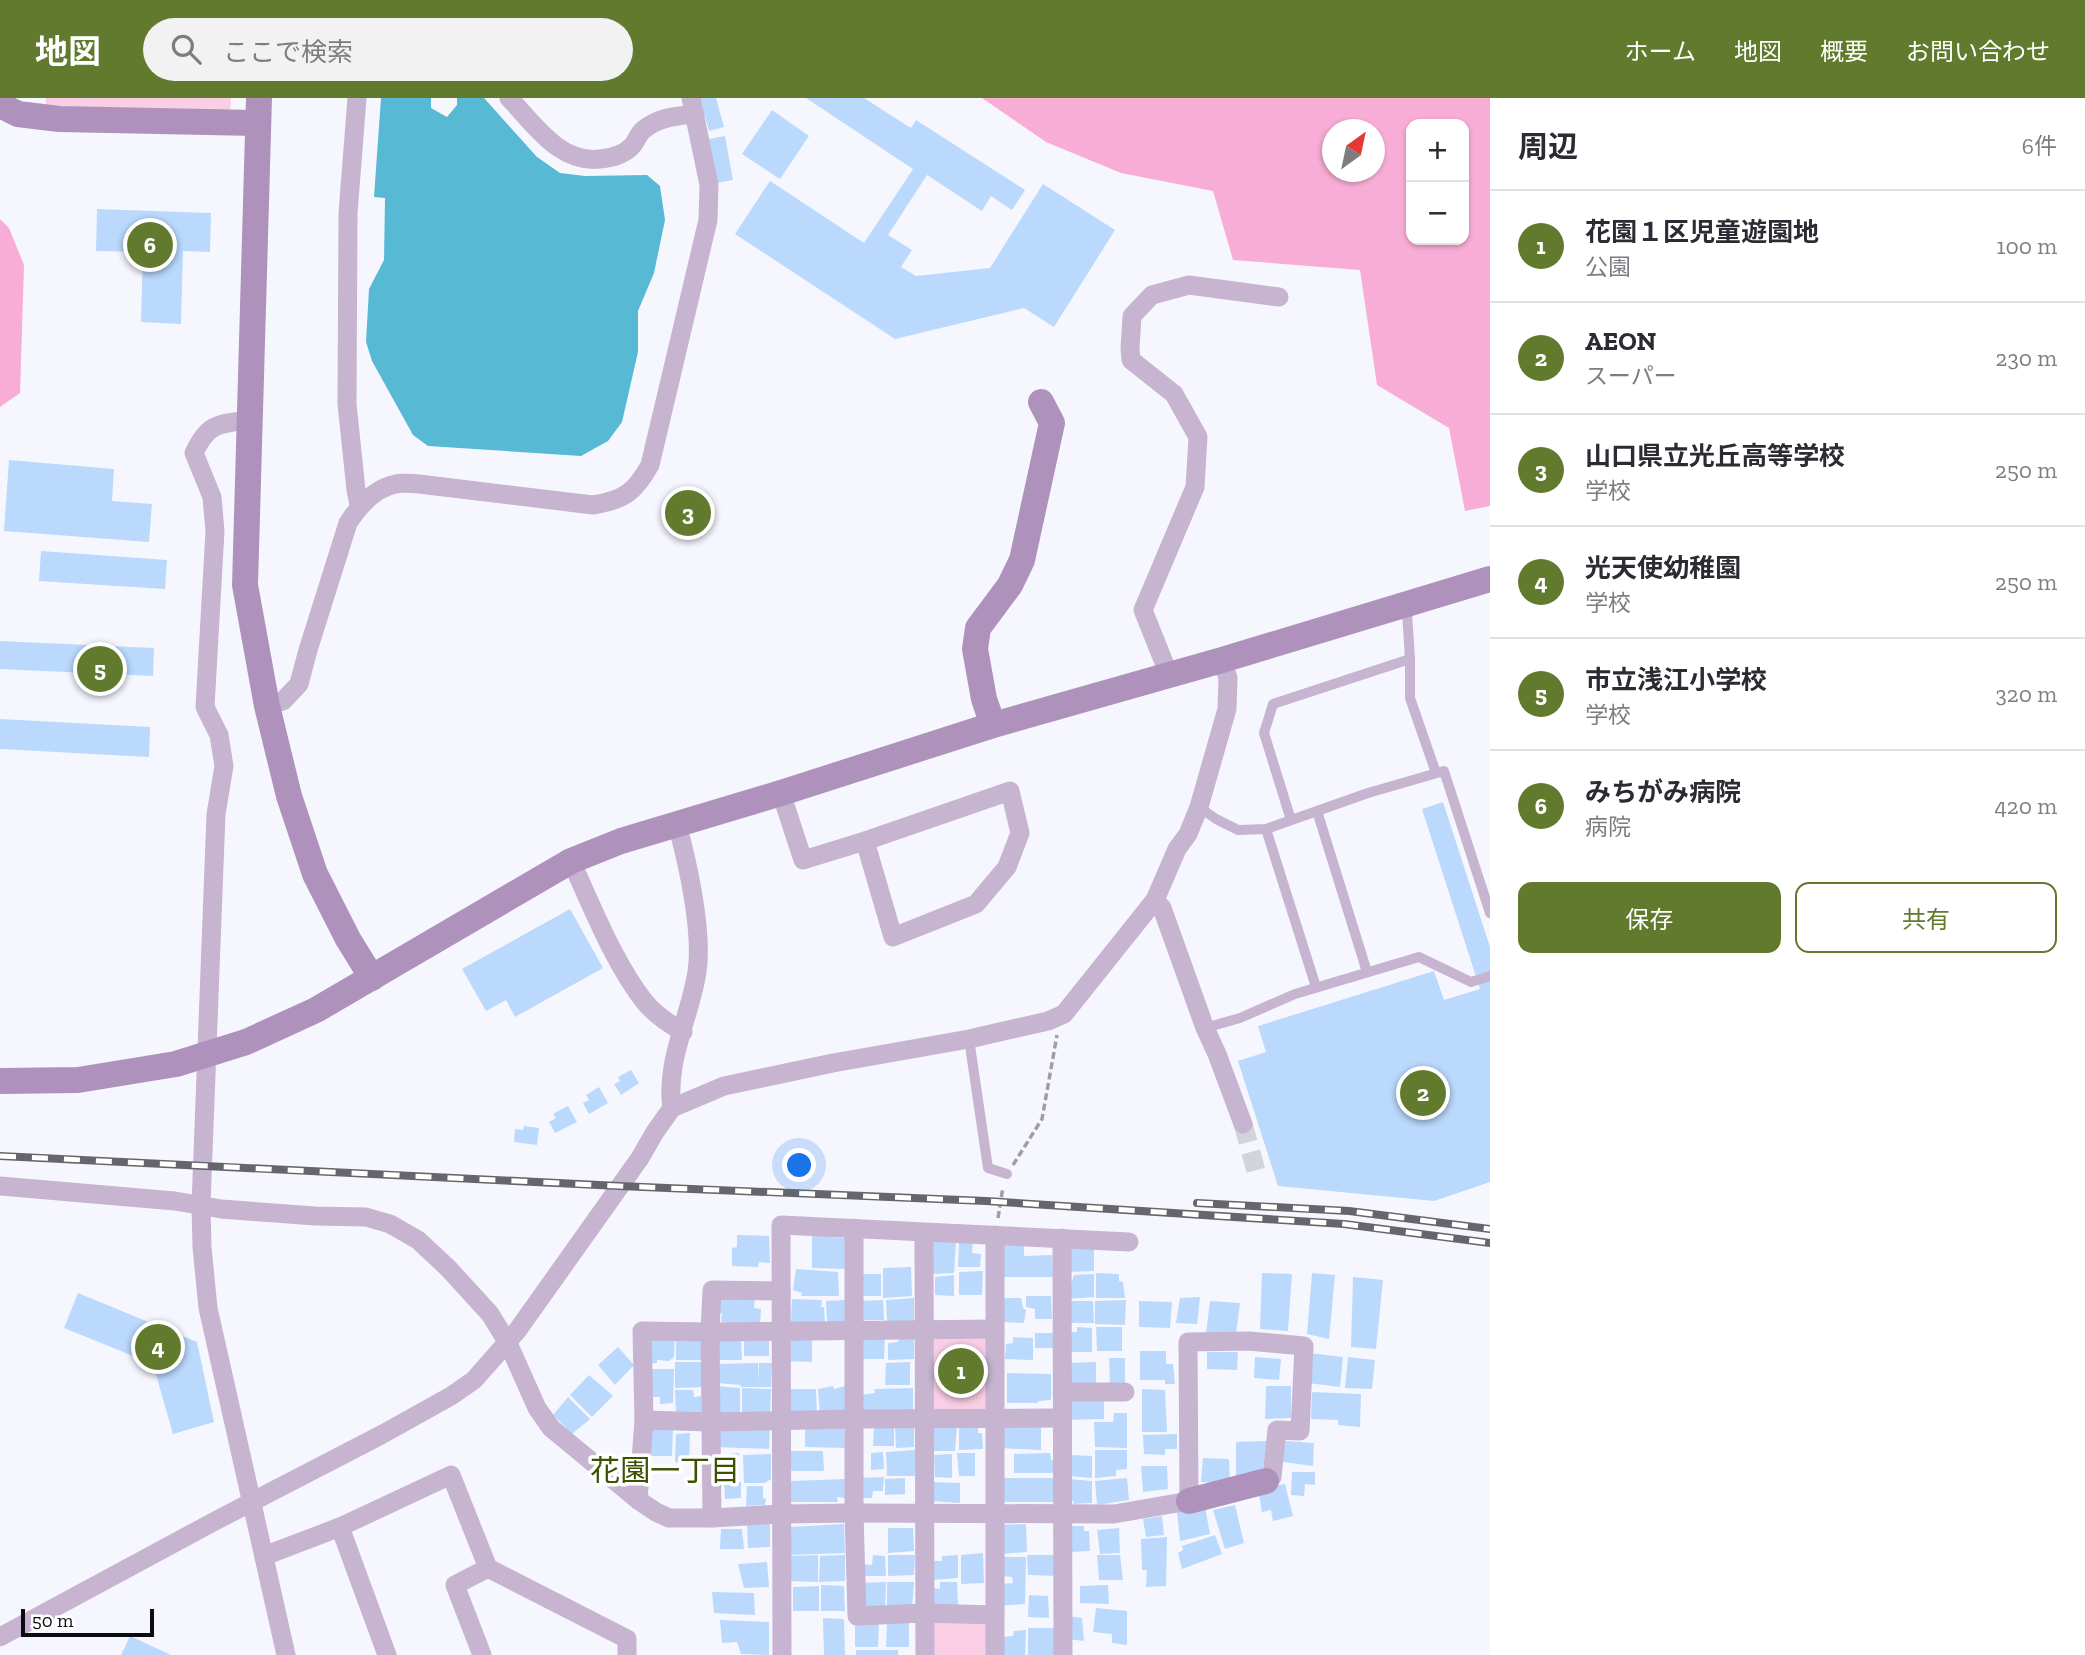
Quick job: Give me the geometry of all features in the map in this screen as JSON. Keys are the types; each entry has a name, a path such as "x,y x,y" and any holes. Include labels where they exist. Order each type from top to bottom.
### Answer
{"street":[{"path":"357,98 348,213 347,404 359,505"},
{"path":"267,706 283,701 299,684 348,523 359,505 377,491 396,484 419,484 593,505 627,495 640,483 650,465 708,220 709,185 693,106 663,118 642,131 631,147 613,157 593,160 571,157 552,143 509,98"},
{"path":"0,105 19,114 59,119 258,110 245,584 267,706 289,796 315,874 348,939 372,978"},
{"path":"1169,675 1143,610 1195,487 1198,437 1174,394 1131,360 1132,316 1152,295 1189,285 1279,297"},
{"path":"993,724 984,699 975,649 978,628 1010,585 1022,560 1052,424 1041,402"},
{"path":"248,420 220,424 202,435 194,453 212,497 215,531 205,707 219,734 225,766 216,814 202,1247 208,1308 286,1655"},
{"path":"0,1081 78,1080 176,1064 246,1042 316,1010 571,861 621,841 993,724 1222,660 1490,579"},
{"path":"3,1629 252,1503 451,1396 474,1380 508,1343 640,1158 672,1108 724,1087 833,1063 969,1039 1048,1021 1064,1014 1155,900 1177,849 1188,834 1199,807 1227,709 1228,678 1222,660"},
{"path":"780,793 803,860 1010,790 1020,833 1007,867 976,904 893,937 865,841"},
{"path":"672,1108 669,1091 673,1063 698,970 697,929 684,848 677,824"},
{"path":"571,861 619,961 645,1002 667,1023 683,1032"},
{"path":"1155,900 1162,908 1243,1124"},
{"path":"0,1186 175,1201 202,1198 221,1209 366,1217 390,1224 418,1240 490,1314 508,1343 537,1408 551,1428 638,1500 670,1518 854,1513 1114,1514 1189,1501 1266,1481 1272,1476 1277,1430 1300,1432 1304,1346 1249,1341 1188,1342 1189,1501"},
{"path":"782,1655 781,1225 1129,1242"},
{"path":"854,1227 854,1513 857,1616 995,1615"},
{"path":"924,1233 925,1655"},
{"path":"995,1234 995,1655"},
{"path":"1062,1238 1063,1655"},
{"path":"712,1518 712,1290 781,1292"},
{"path":"638,1500 644,1420 642,1331 995,1329"},
{"path":"1062,1392 1125,1392"},
{"path":"644,1420 711,1422 1061,1418"},
{"path":"264,1556 340,1527 451,1475 488,1568 627,1639 627,1655"},
{"path":"340,1527 387,1655"},
{"path":"482,1655 455,1585 488,1568"}],"lane":[{"path":"1407,612 1410,698 1436,773"},
{"path":"1291,820 1264,733 1273,704 1410,659"},
{"path":"1199,807 1238,830 1266,829 1444,771 1490,913"},
{"path":"1317,811 1367,972"},
{"path":"1266,829 1316,988"},
{"path":"1205,1028 1240,1018 1295,994 1419,957 1471,982 1490,976"},
{"path":"969,1039 988,1168 1006,1174"}],"path":[{"path":"995,1234 1004,1178 1042,1119 1058,1027 1064,1014"}],"shaded area":[{"path":"46,98 231,98 230,115 46,109"},
{"path":"982,98 1490,98 1490,506 1465,511 1449,428 1377,385 1360,270 1233,260 1213,191 1121,173 1046,142"},
{"path":"0,219 9,228 24,265 20,393 0,407"},
{"path":"932,1333 990,1333 990,1411 932,1410"},
{"path":"933,1619 988,1620 988,1655 933,1655"}],"water":[{"path":"381,98 431,98 431,108 447,117 457,105 457,98 484,98 537,157 560,173 585,176 647,175 660,186 665,220 654,273 638,311 638,352 622,422 608,441 581,456 428,446 413,435 372,361 366,342 369,289 384,260 385,198 374,197"}],"building":[{"path":"700,98 716,98 724,127 709,131"},
{"path":"806,98 864,98 911,128 916,120 1025,190 1012,210 991,196 982,211 927,175 888,235 912,250 901,267 916,276 990,268 1043,184 1115,230 1054,327 1024,308 895,339 735,234 770,181 864,243 913,169"},
{"path":"772,110 809,136 780,179 742,154"},
{"path":"725,136 733,180 717,183 709,139"},
{"path":"97,209 211,213 210,252 183,251 181,324 141,322 143,252 96,251"},
{"path":"9,460 114,469 112,501 152,504 149,542 4,531"},
{"path":"41,551 167,560 165,589 39,581"},
{"path":"0,641 154,648 153,676 0,669"},
{"path":"0,719 150,727 149,757 0,749"},
{"path":"1443,802 1490,947 1490,1182 1434,1201 1278,1186 1238,1061 1266,1052 1258,1026 1434,971 1444,1000 1480,989 1422,809"},
{"path":"570,909 603,968 515,1017 506,1000 486,1011 462,969"},
{"path":"631,1070 639,1083 621,1095 614,1084 620,1081 618,1077"},
{"path":"599,1087 608,1103 589,1114 583,1103 589,1100 586,1095"},
{"path":"568,1106 577,1122 555,1133 549,1122 556,1118 553,1114"},
{"path":"524,1126 539,1128 537,1145 514,1142 515,1129 523,1130"},
{"path":"829,1234 829,1237 845,1238 846,1269 812,1268 812,1235"},
{"path":"737,1235 769,1236 770,1263 759,1262 758,1267 732,1266 732,1248 737,1247"},
{"path":"956,1241 954,1273 931,1274 928,1242"},
{"path":"973,1241 972,1253 981,1254 980,1267 958,1267 959,1242"},
{"path":"1000,1244 1024,1246 1024,1256 1052,1255 1053,1277 1000,1277"},
{"path":"1068,1244 1094,1244 1094,1271 1069,1272"},
{"path":"911,1267 912,1296 883,1298 883,1268"},
{"path":"796,1269 838,1272 839,1296 801,1296 802,1293 793,1290"},
{"path":"983,1271 982,1295 959,1295 959,1272"},
{"path":"1096,1273 1119,1274 1125,1298 1096,1298"},
{"path":"1262,1273 1292,1274 1288,1331 1260,1329"},
{"path":"1312,1273 1335,1275 1329,1339 1307,1334"},
{"path":"859,1274 881,1274 881,1296 860,1296"},
{"path":"1094,1274 1094,1297 1067,1299 1065,1282 1072,1282 1074,1275"},
{"path":"954,1275 954,1296 935,1295 935,1277"},
{"path":"1353,1277 1383,1280 1376,1349 1351,1347"},
{"path":"78,1293 197,1342 214,1422 173,1434 153,1364 64,1328"},
{"path":"755,1295 754,1308 761,1309 760,1326 721,1322 722,1313 718,1313 720,1296"},
{"path":"1026,1296 1051,1296 1052,1319 1035,1319 1035,1309 1026,1307"},
{"path":"1200,1297 1197,1324 1176,1323 1180,1298"},
{"path":"914,1298 914,1325 887,1322 886,1300"},
{"path":"999,1298 1021,1298 1026,1310 1024,1323 999,1322"},
{"path":"792,1299 822,1300 825,1324 791,1323"},
{"path":"846,1300 847,1322 827,1322 826,1301"},
{"path":"883,1300 884,1320 861,1320 860,1301"},
{"path":"1126,1300 1125,1325 1095,1324 1095,1301"},
{"path":"1067,1301 1093,1301 1094,1323 1067,1323"},
{"path":"1139,1301 1172,1302 1170,1328 1139,1327"},
{"path":"1210,1301 1240,1303 1236,1334 1206,1333"},
{"path":"1077,1327 1092,1328 1092,1352 1070,1352 1069,1332 1077,1332"},
{"path":"1096,1327 1122,1327 1122,1351 1097,1351"},
{"path":"1035,1333 1055,1333 1055,1348 1035,1348"},
{"path":"646,1336 675,1336 674,1357 669,1361 657,1360 657,1363 646,1364"},
{"path":"812,1336 812,1362 785,1361 785,1337"},
{"path":"860,1336 885,1336 884,1359 860,1359"},
{"path":"900,1336 914,1336 914,1359 888,1360 888,1343 898,1342"},
{"path":"744,1337 769,1338 769,1356 744,1356"},
{"path":"1013,1337 1033,1338 1033,1360 1005,1359 1006,1344 1013,1343"},
{"path":"713,1340 741,1340 742,1360 713,1360"},
{"path":"676,1341 701,1341 703,1360 676,1360"},
{"path":"618,1347 634,1365 615,1385 598,1365"},
{"path":"1140,1351 1166,1351 1166,1364 1173,1364 1175,1384 1165,1384 1165,1380 1140,1380"},
{"path":"1207,1352 1238,1352 1237,1370 1207,1369"},
{"path":"1309,1353 1343,1357 1340,1387 1308,1383"},
{"path":"1255,1357 1281,1359 1279,1380 1254,1378"},
{"path":"1348,1357 1375,1360 1372,1389 1345,1388"},
{"path":"1109,1358 1125,1358 1125,1385 1110,1386"},
{"path":"675,1362 703,1362 703,1387 675,1388"},
{"path":"910,1362 910,1385 885,1385 886,1363"},
{"path":"1096,1362 1096,1384 1067,1386 1067,1363"},
{"path":"758,1363 759,1383 759,1363 772,1363 771,1387 741,1387 717,1383 717,1364"},
{"path":"648,1369 674,1369 673,1403 660,1404 660,1397 648,1397"},
{"path":"1007,1373 1051,1374 1051,1400 1007,1403"},
{"path":"589,1375 613,1396 592,1417 570,1395"},
{"path":"716,1386 740,1388 740,1417 715,1417"},
{"path":"833,1386 834,1389 845,1386 846,1412 820,1415 818,1389"},
{"path":"1266,1386 1291,1386 1291,1418 1265,1419"},
{"path":"742,1388 771,1389 770,1416 742,1417"},
{"path":"913,1388 913,1411 858,1411 859,1395 875,1393 874,1389"},
{"path":"788,1389 816,1389 817,1415 788,1415"},
{"path":"1142,1389 1165,1390 1167,1432 1142,1432"},
{"path":"675,1390 693,1390 694,1397 701,1396 701,1414 676,1414"},
{"path":"1312,1392 1361,1394 1360,1427 1338,1425 1338,1420 1311,1419"},
{"path":"1067,1396 1104,1396 1104,1419 1067,1420"},
{"path":"568,1397 590,1419 572,1434 553,1415"},
{"path":"1114,1413 1127,1413 1127,1448 1095,1447 1094,1422 1113,1422"},
{"path":"894,1424 894,1446 873,1446 874,1426"},
{"path":"914,1424 914,1447 896,1448 895,1425"},
{"path":"646,1426 673,1427 672,1456 646,1456"},
{"path":"714,1427 770,1427 769,1449 714,1447"},
{"path":"805,1427 844,1427 845,1448 805,1447"},
{"path":"932,1427 957,1427 955,1451 932,1451"},
{"path":"1004,1427 1041,1427 1041,1450 1000,1448"},
{"path":"959,1428 978,1428 978,1433 982,1433 983,1449 959,1450"},
{"path":"690,1433 689,1463 675,1462 676,1434"},
{"path":"1177,1434 1177,1449 1165,1449 1165,1455 1144,1454 1143,1435"},
{"path":"1267,1441 1262,1476 1236,1477 1236,1442"},
{"path":"1285,1441 1314,1443 1313,1466 1283,1462"},
{"path":"915,1450 915,1476 887,1476 886,1452"},
{"path":"1095,1450 1127,1450 1127,1469 1116,1470 1116,1476 1095,1478"},
{"path":"791,1451 823,1451 824,1471 791,1471"},
{"path":"883,1452 884,1469 871,1470 871,1453"},
{"path":"739,1453 739,1474 714,1476 714,1456"},
{"path":"957,1453 975,1453 975,1476 959,1476"},
{"path":"1050,1453 1051,1460 1055,1461 1056,1473 1014,1473 1014,1454"},
{"path":"771,1454 771,1479 765,1483 744,1483 743,1455"},
{"path":"952,1454 952,1478 935,1477 934,1455"},
{"path":"1070,1455 1092,1456 1092,1478 1069,1476"},
{"path":"1203,1458 1229,1459 1230,1483 1201,1482"},
{"path":"1141,1466 1167,1466 1168,1489 1143,1492"},
{"path":"1292,1472 1315,1472 1315,1485 1305,1484 1304,1496 1291,1495"},
{"path":"884,1477 883,1491 873,1491 872,1498 858,1498 859,1478"},
{"path":"905,1478 905,1494 885,1495 885,1479"},
{"path":"1001,1478 1056,1478 1057,1502 1000,1502"},
{"path":"1127,1478 1129,1500 1097,1505 1095,1481"},
{"path":"845,1479 845,1498 837,1497 838,1502 791,1502 791,1481"},
{"path":"1068,1479 1092,1481 1092,1503 1073,1504 1074,1501 1068,1499"},
{"path":"724,1482 741,1482 741,1498 725,1499"},
{"path":"932,1482 960,1483 960,1503 931,1501"},
{"path":"1285,1484 1293,1516 1273,1521 1271,1510 1262,1512 1258,1489"},
{"path":"747,1486 763,1486 765,1505 746,1506"},
{"path":"1235,1505 1244,1543 1225,1549 1213,1510"},
{"path":"1205,1507 1210,1534 1180,1541 1177,1512"},
{"path":"1162,1516 1164,1535 1146,1537 1143,1519"},
{"path":"770,1522 770,1547 748,1548 747,1524"},
{"path":"844,1524 845,1553 789,1555 790,1527"},
{"path":"1026,1524 1027,1552 1001,1554 1001,1525"},
{"path":"1069,1526 1084,1526 1084,1531 1089,1531 1090,1551 1069,1552"},
{"path":"888,1528 913,1528 914,1551 888,1553"},
{"path":"1119,1528 1120,1553 1100,1554 1097,1530"},
{"path":"721,1529 742,1529 744,1549 720,1549"},
{"path":"1215,1535 1222,1554 1182,1569 1178,1553 1183,1550 1182,1546"},
{"path":"1167,1537 1166,1586 1146,1587 1147,1570 1142,1570 1141,1539"},
{"path":"983,1553 984,1583 961,1584 961,1555"},
{"path":"818,1555 818,1582 788,1581 789,1556"},
{"path":"845,1555 845,1581 819,1582 820,1556"},
{"path":"873,1555 885,1556 886,1576 860,1576 858,1564 872,1565"},
{"path":"888,1555 915,1555 914,1575 888,1576"},
{"path":"958,1555 958,1578 931,1580 930,1561 942,1561 942,1556"},
{"path":"1027,1555 1057,1555 1058,1576 1028,1575"},
{"path":"1097,1555 1120,1555 1123,1580 1099,1580"},
{"path":"1002,1557 1026,1557 1025,1604 997,1606 1000,1584 1013,1583 1012,1577 1001,1576"},
{"path":"767,1562 769,1587 744,1588 738,1564"},
{"path":"886,1582 885,1610 859,1610 860,1583"},
{"path":"887,1582 914,1582 912,1609 887,1610"},
{"path":"940,1582 957,1582 958,1606 931,1607 932,1588 940,1589"},
{"path":"821,1585 844,1586 845,1611 821,1611"},
{"path":"1108,1585 1109,1604 1080,1603 1080,1586"},
{"path":"819,1586 819,1611 793,1611 793,1587"},
{"path":"712,1592 754,1593 755,1615 714,1613"},
{"path":"1029,1595 1048,1596 1049,1618 1028,1617"},
{"path":"1096,1608 1127,1611 1127,1645 1112,1643 1112,1634 1093,1632"},
{"path":"1068,1616 1082,1618 1084,1641 1068,1639"},
{"path":"823,1618 844,1619 845,1655 824,1655"},
{"path":"720,1620 769,1622 769,1655 741,1654 737,1642 722,1643"},
{"path":"879,1622 878,1647 855,1647 855,1623"},
{"path":"887,1623 909,1623 909,1647 886,1647"},
{"path":"1028,1628 1054,1628 1056,1655 1028,1655"},
{"path":"1026,1630 1025,1655 1001,1655 1001,1637 1013,1636 1014,1631"},
{"path":"130,1636 171,1655 121,1655"},
{"path":"856,1650 898,1650 898,1655 856,1655"}],"tunnel":[{"path":"1243,1124 1258,1178"}],"railway":[{"path":"0,1156 986,1201 1344,1224 1490,1243"},
{"path":"1197,1203 1349,1211 1490,1229"}],"place":[{"name":"みちがみ病院","path":"150,245"},
{"name":"山口県立光丘高等学校","path":"688,513"},
{"name":"市立浅江小学校","path":"100,669"},
{"name":"AEON","path":"1423,1093"},
{"name":"光天使幼稚園","path":"158,1347"},
{"name":"花園１区児童遊園地","path":"961,1371"}],"district":[{"name":"花園一丁目","path":"665,1471"}]}
